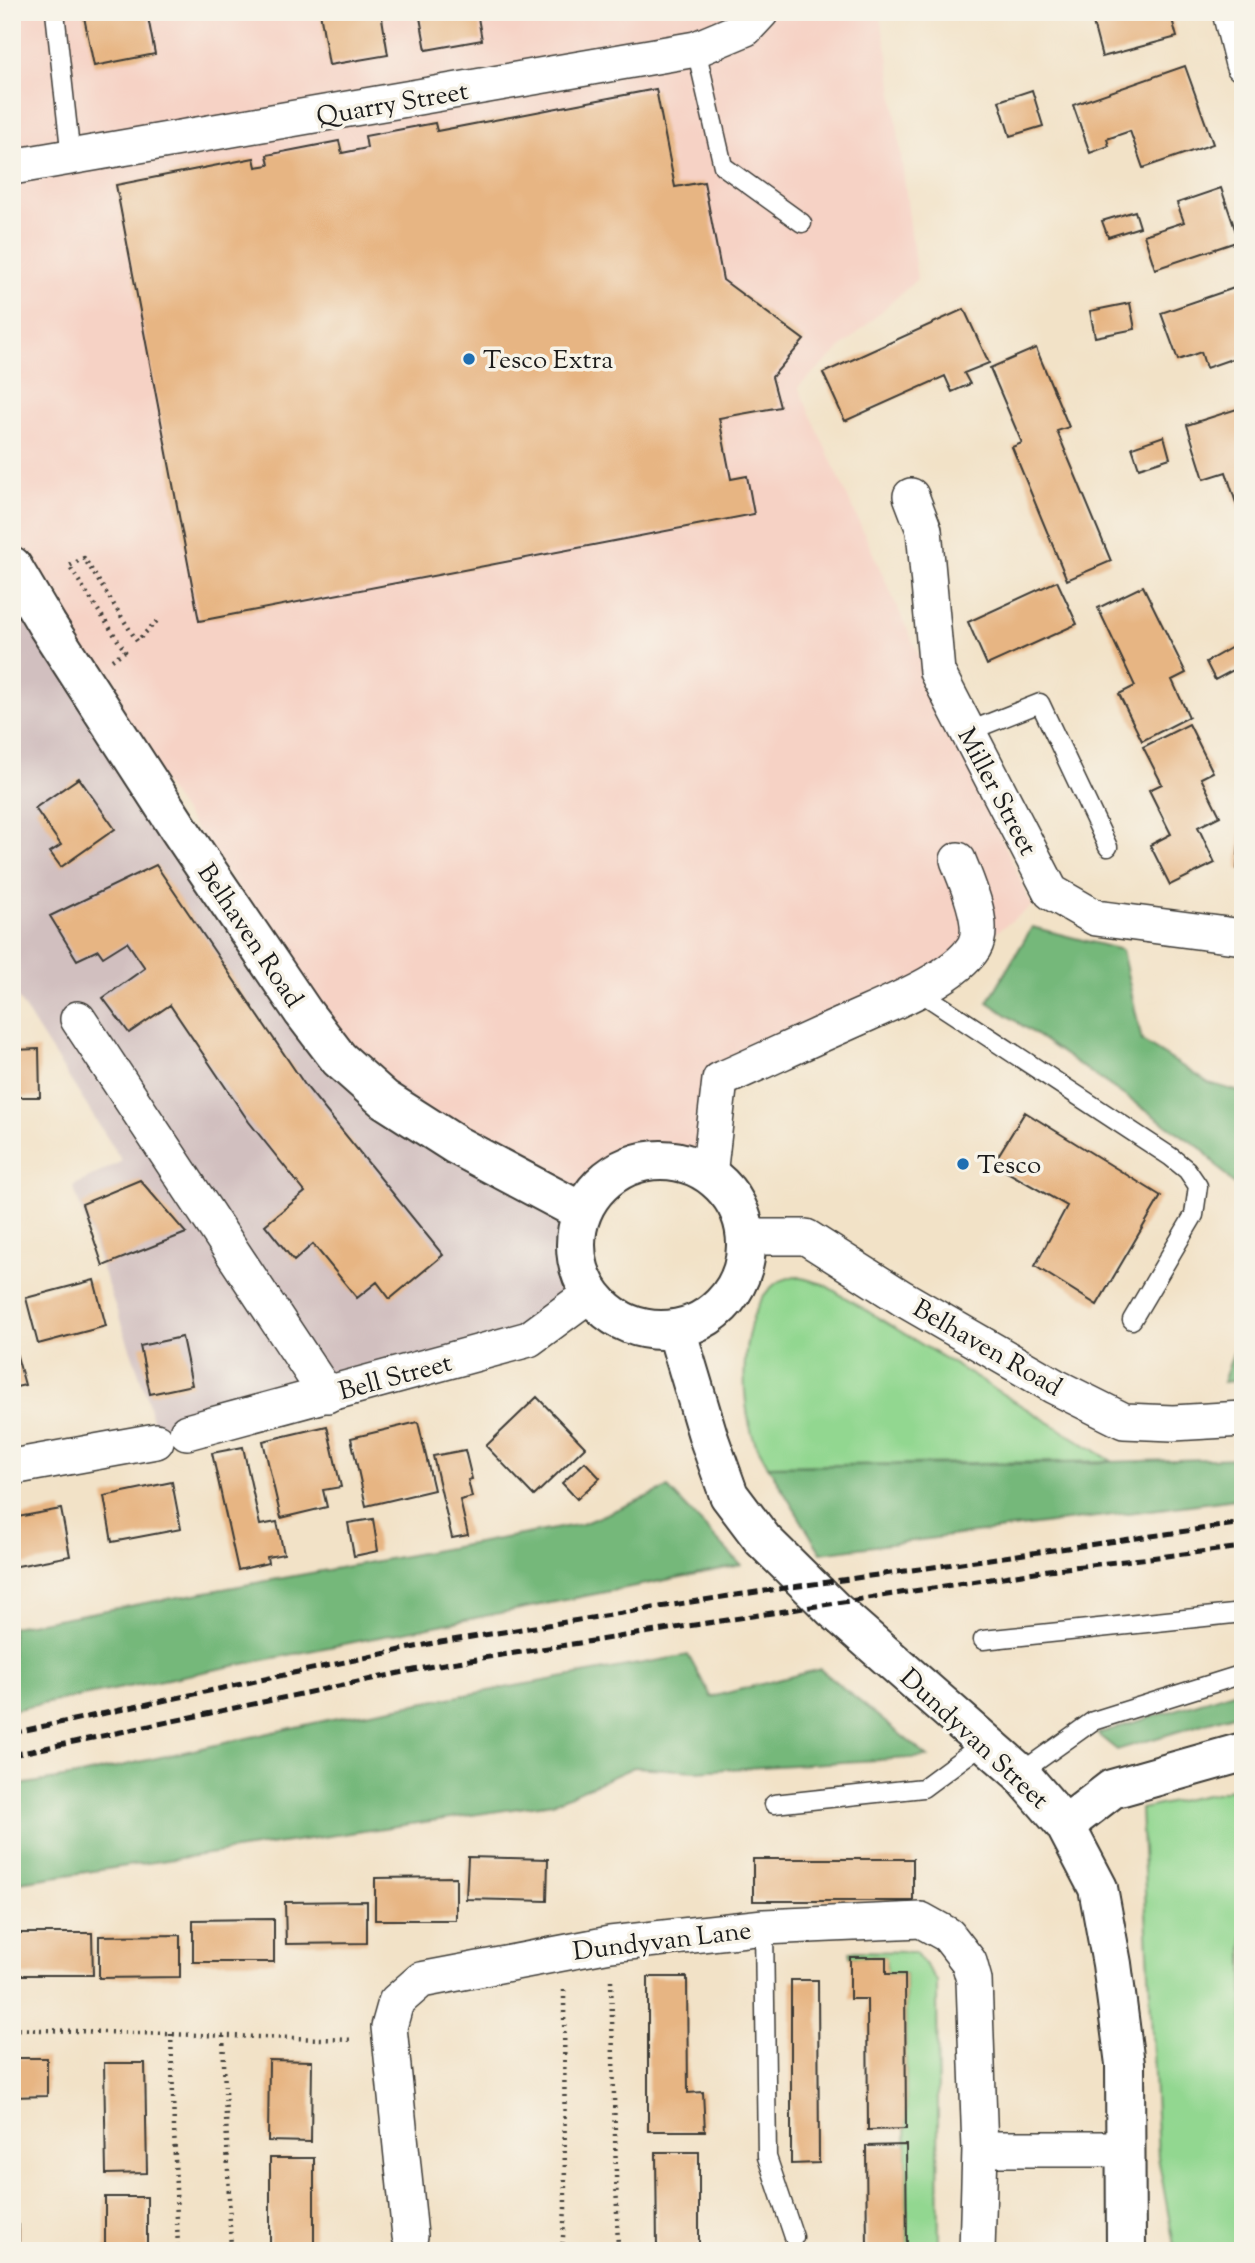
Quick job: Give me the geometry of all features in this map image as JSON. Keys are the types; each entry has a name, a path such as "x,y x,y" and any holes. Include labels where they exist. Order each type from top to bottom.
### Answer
{"street":[{"name":"Quarry Street","path":"12,167 696,49 746,28 761,12"},
{"path":"1230,12 1243,64"},
{"name":"Miller Street","path":"911,496 924,530 937,672 1051,892 1097,918 1243,937"},
{"name":"Belhaven Road","path":"12,566 194,852 303,1012 339,1059 384,1099 445,1138 582,1212"},
{"path":"709,1175 720,1080 917,990 957,965 975,945 977,922 972,897 958,860"},
{"path":"78,1019 327,1395"},
{"path":"668,1160 689,1165 709,1175 723,1187 742,1218 746,1237 744,1262 735,1286 720,1307 702,1323 676,1329 652,1330 628,1324 607,1312 590,1294 577,1263 576,1237 582,1212 593,1193 608,1178 626,1167 647,1161 668,1160"},
{"name":"Belhaven Road","path":"746,1237 806,1237 925,1311 1054,1386 1124,1421 1173,1423 1243,1419"},
{"name":"Bell Street","path":"12,1467 171,1437 529,1339 590,1294"},
{"name":"Dundyvan Street","path":"676,1329 729,1495 763,1540 833,1609 1020,1773 1065,1825 1098,1888 1112,1964 1125,2064 1126,2251"},
{"path":"1065,1825 1112,1789 1243,1752"},
{"name":"Dundyvan Lane","path":"410,2236 389,2027 396,2002 421,1980 610,1944 764,1927 921,1920 948,1935 969,1962 974,1980 980,2149 977,2251"},
{"path":"980,2149 1126,2149"}],"lane":[{"path":"55,12 71,158"},
{"path":"696,49 723,166 802,223"},
{"path":"967,732 1040,703 1108,847"},
{"path":"917,990 1171,1157 1187,1170 1198,1186 1194,1215 1132,1320"},
{"path":"983,1640 1243,1613"},
{"path":"1020,1773 1093,1721 1243,1674"},
{"path":"774,1804 923,1788 985,1742"},
{"path":"764,1927 767,2157 794,2237"}],"path":[{"path":"83,680 125,651 69,566 84,558 137,641 157,621"},
{"path":"610,1944 618,2251"},
{"path":"562,2251 565,2209 564,1952"},
{"path":"12,2029 364,2040 389,2027"},
{"path":"171,2034 178,2251"},
{"path":"223,2036 231,2251"}],"shaded area":[{"path":"12,12 879,12 888,55 917,279 798,387 1032,906 917,990 720,1080 709,1175 689,1165 669,1160 647,1161 625,1168 608,1178 593,1193 582,1212 384,1099 12,566"},
{"path":"12,566 303,1012 577,1228 575,1246 582,1279 529,1339 156,1441 147,1397 73,1186 122,1161 12,989"}],"green space":[{"path":"1032,927 1122,950 1142,1041 1209,1083 1243,1093 1243,1197 1202,1149 988,1002"},
{"path":"795,1276 823,1284 1112,1461 768,1466 755,1442 746,1405 745,1358 748,1336 763,1297 777,1283"},
{"path":"1243,1325 1243,1380 1223,1382"},
{"path":"1243,1458 1243,1498 821,1553 768,1466 1074,1463"},
{"path":"668,1488 741,1565 12,1710 12,1627 582,1524"},
{"path":"688,1655 711,1697 820,1669 928,1757 695,1771 634,1767 553,1803 12,1883 12,1786 76,1776 332,1719"},
{"path":"1243,1689 1243,1712 1117,1750 1097,1734"},
{"path":"1243,1787 1243,2251 1175,2251 1158,2157 1141,1809"},
{"path":"850,1951 915,1952 937,1981 939,2251 907,2251 905,1974 886,1974 886,1957 850,1957"}],"building":[{"path":"83,12 147,12 155,54 94,66"},
{"path":"320,12 381,12 388,55 329,65"},
{"path":"419,12 477,12 482,40 426,50"},
{"path":"1090,12 1170,12 1177,37 1102,57"},
{"path":"1185,66 1213,144 1143,168 1130,131 1107,139 1109,146 1090,153 1073,105"},
{"name":"Tesco Extra","path":"656,89 675,187 704,182 723,280 804,340 772,377 780,407 719,418 731,479 747,476 754,514 199,621 116,185 254,158 256,167 269,165 267,155 339,141 342,153 367,148 365,136 435,123 437,131"},
{"path":"1032,90 1043,126 1010,136 999,101"},
{"path":"1221,188 1239,241 1155,269 1144,235 1184,222 1177,203"},
{"path":"1135,211 1140,227 1108,237 1102,221"},
{"path":"1243,285 1243,355 1206,368 1201,352 1178,360 1161,313"},
{"path":"1130,303 1135,329 1095,337 1090,311"},
{"path":"964,309 989,363 964,373 970,384 952,392 945,376 845,421 823,373"},
{"path":"1036,348 1069,427 1057,431 1111,561 1067,580 1012,447 1022,443 990,368"},
{"path":"1243,407 1243,508 1238,509 1226,472 1204,479 1187,425"},
{"path":"1164,436 1170,458 1139,468 1132,447"},
{"path":"1057,581 1077,624 987,665 968,622"},
{"path":"1143,586 1186,673 1172,680 1189,717 1142,741 1119,694 1135,686 1098,608"},
{"path":"1236,645 1243,657 1243,665 1215,680 1206,662"},
{"path":"1189,724 1213,772 1201,778 1220,816 1198,827 1215,863 1170,885 1150,845 1171,834 1149,790 1162,784 1143,747"},
{"path":"79,778 115,829 61,867 50,852 61,845 35,808"},
{"path":"1243,819 1243,870 1237,869"},
{"path":"156,865 305,1085 443,1255 390,1299 377,1282 357,1298 313,1244 294,1261 265,1225 305,1192 249,1122 170,1005 129,1033 103,998 145,968 127,942 103,957 98,950 77,960 50,916"},
{"path":"39,1049 40,1097 12,1097 12,1050"},
{"path":"1025,1112 1161,1196 1097,1305 1035,1266 1067,1206 993,1164"},
{"path":"140,1180 186,1233 103,1266 82,1204"},
{"path":"94,1280 106,1326 38,1344 26,1298"},
{"path":"182,1337 192,1385 150,1394 140,1346"},
{"path":"12,1338 25,1385 12,1388"},
{"path":"537,1397 585,1447 534,1496 486,1446"},
{"path":"418,1422 434,1490 366,1506 351,1438"},
{"path":"327,1426 341,1487 323,1490 327,1507 281,1518 263,1441"},
{"path":"243,1447 260,1525 277,1522 284,1554 267,1557 268,1563 238,1570 212,1453"},
{"path":"465,1450 472,1479 468,1480 472,1497 460,1500 468,1535 452,1538 433,1456"},
{"path":"585,1462 600,1478 577,1499 562,1483"},
{"path":"172,1482 181,1529 112,1542 104,1496"},
{"path":"61,1509 70,1556 12,1567 12,1518"},
{"path":"373,1519 378,1551 354,1556 348,1523"},
{"path":"468,1857 548,1859 547,1901 466,1899"},
{"path":"753,1859 913,1859 913,1901 753,1901"},
{"path":"456,1877 456,1920 375,1920 375,1878"},
{"path":"367,1901 367,1943 286,1944 285,1902"},
{"path":"274,1919 274,1962 193,1962 193,1920"},
{"path":"12,1933 92,1933 93,1975 12,1975"},
{"path":"180,1935 180,1977 99,1978 99,1936"},
{"path":"850,1957 886,1957 886,1974 905,1974 906,2129 868,2130 867,1999 850,1999"},
{"path":"648,1977 687,1977 688,2093 703,2092 705,2131 648,2131"},
{"path":"791,1980 818,1980 819,2163 791,2164"},
{"path":"12,2058 47,2058 47,2096 12,2097"},
{"path":"269,2060 312,2061 311,2142 268,2141"},
{"path":"104,2063 145,2063 147,2173 106,2174"},
{"path":"906,2145 907,2251 867,2251 866,2146"},
{"path":"656,2152 699,2152 699,2251 657,2251"},
{"path":"270,2158 314,2158 314,2251 270,2251"},
{"path":"105,2197 147,2197 147,2251 105,2251"},
{"path":"12,2225 19,2225 19,2251 12,2251"}],"railway":[{"path":"12,1733 434,1643 729,1596 1243,1523"},
{"path":"12,1755 438,1665 1048,1570 1243,1547"}],"place":[{"name":"Tesco Extra","path":"469,359"},
{"name":"Tesco","path":"963,1164"}]}
